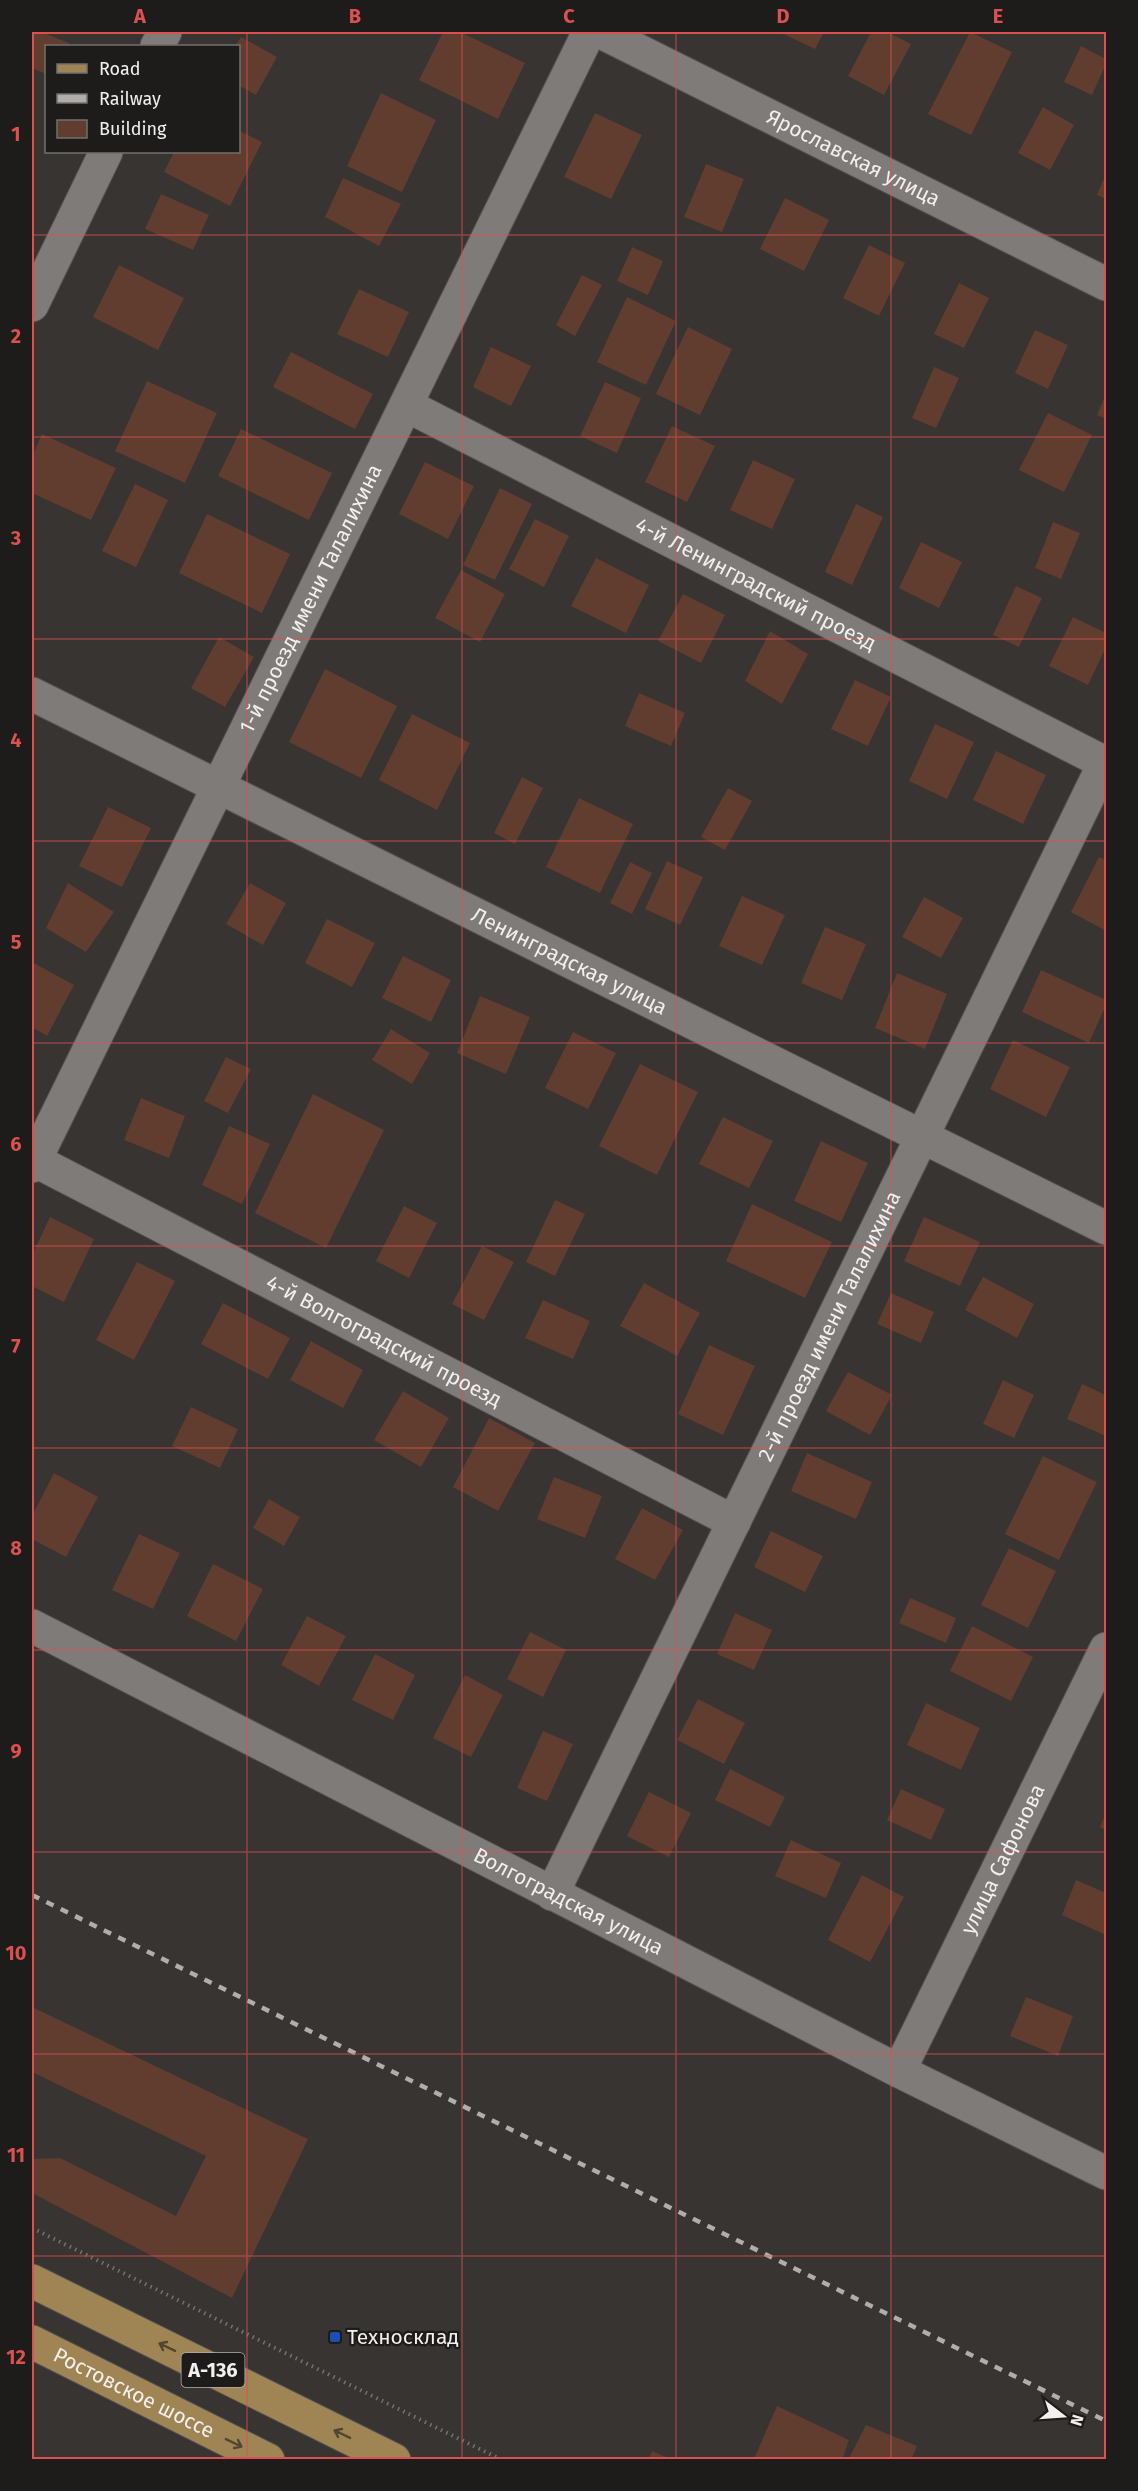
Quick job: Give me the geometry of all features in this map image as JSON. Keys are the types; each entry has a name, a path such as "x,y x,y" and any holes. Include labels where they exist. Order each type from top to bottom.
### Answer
{"main road":[{"name":"А-136","path":"32,2281 394,2460"},
{"name":"Ростовское шоссе","path":"32,2342 268,2460"}],"street":[{"name":"1-й проезд имени Талалихина","path":"33,1163 589,32"},
{"name":"Ярославская улица","path":"601,32 1107,284"},
{"path":"32,305 106,153"},
{"name":"4-й Ленинградский проезд","path":"406,405 1106,761"},
{"name":"Ленинградская улица","path":"32,694 1107,1228"},
{"name":"2-й проезд имени Талалихина","path":"552,1894 1106,761"},
{"name":"4-й Волгоградский проезд","path":"33,1163 734,1522"},
{"name":"Волгоградская улица","path":"32,1626 899,2071 1107,2173"},
{"name":"улица Сафонова","path":"899,2071 1107,1648"}],"path":[{"path":"32,2228 502,2460"}],"building":[{"path":"32,32 41,32 69,43 68,45 45,45 45,74 32,68"},
{"path":"443,32 460,32 525,63 498,119 419,80"},
{"path":"779,32 824,32 815,49"},
{"path":"871,32 887,32 911,44 884,95 848,76"},
{"path":"970,32 1012,52 971,135 928,114"},
{"path":"241,37 277,57 256,95 240,86 240,45 236,45"},
{"path":"1081,46 1106,59 1106,64 1092,95 1064,82"},
{"path":"381,93 436,120 402,192 347,166"},
{"path":"1043,107 1074,125 1050,170 1018,153"},
{"path":"595,113 642,135 611,199 564,177"},
{"path":"240,131 262,142 230,206 164,172 174,153 240,153"},
{"path":"706,164 744,179 722,232 684,217"},
{"path":"1106,174 1106,199 1097,195"},
{"path":"343,178 401,204 379,246 325,217"},
{"path":"161,194 209,215 193,250 145,229"},
{"path":"785,198 829,220 804,271 760,249"},
{"path":"869,245 905,263 879,316 843,298"},
{"path":"632,247 663,261 648,295 617,281"},
{"path":"119,265 184,298 158,350 93,317"},
{"path":"582,275 602,285 575,336 556,325"},
{"path":"959,283 989,298 964,348 934,334"},
{"path":"359,289 409,312 388,357 337,334"},
{"path":"627,297 676,321 646,385 597,362"},
{"path":"688,327 732,349 700,415 656,394"},
{"path":"1035,330 1068,345 1048,389 1015,373"},
{"path":"491,347 531,366 511,406 473,387"},
{"path":"291,352 373,394 355,429 273,387"},
{"path":"934,367 959,378 936,428 912,418"},
{"path":"147,381 217,413 185,483 115,451"},
{"path":"605,382 641,398 617,453 580,436"},
{"path":"1106,394 1106,419 1097,415"},
{"path":"1048,413 1092,435 1064,492 1019,470"},
{"path":"672,426 715,446 687,502 645,482"},
{"path":"241,429 332,473 309,520 218,476"},
{"path":"42,434 116,468 91,520 32,493 32,457"},
{"path":"753,460 795,479 772,529 730,510"},
{"path":"425,462 474,486 448,539 399,514"},
{"path":"135,484 168,500 136,567 102,551"},
{"path":"500,488 532,504 495,580 463,565"},
{"path":"856,504 883,517 852,585 825,572"},
{"path":"207,514 290,554 262,613 179,573"},
{"path":"535,519 569,536 544,587 509,569"},
{"path":"1053,522 1080,533 1061,579 1035,568"},
{"path":"921,542 962,562 939,608 899,588"},
{"path":"596,558 649,585 626,633 571,606"},
{"path":"461,570 505,594 480,642 435,618"},
{"path":"1016,586 1042,598 1019,647 993,635"},
{"path":"683,594 725,615 701,663 658,641"},
{"path":"1073,617 1106,633 1106,647 1088,685 1049,666"},
{"path":"770,631 808,654 782,704 745,681"},
{"path":"219,637 254,657 225,707 191,688"},
{"path":"325,669 397,706 361,778 289,742"},
{"path":"855,680 891,697 868,746 831,729"},
{"path":"639,693 685,713 671,746 625,726"},
{"path":"412,714 470,743 437,810 379,780"},
{"path":"935,724 974,742 947,799 909,781"},
{"path":"996,751 1046,775 1023,824 973,800"},
{"path":"522,777 543,788 515,844 494,833"},
{"path":"728,788 752,801 725,850 701,837"},
{"path":"579,798 633,824 600,893 546,867"},
{"path":"108,807 151,828 122,887 79,866"},
{"path":"1099,857 1106,860 1106,931 1071,912"},
{"path":"667,861 703,877 680,925 645,909"},
{"path":"630,862 652,873 632,914 610,903"},
{"path":"68,883 114,912 86,952 46,928"},
{"path":"250,883 286,903 263,945 226,924"},
{"path":"742,896 785,915 762,965 719,946"},
{"path":"924,897 963,918 941,958 902,937"},
{"path":"327,919 375,943 352,987 305,963"},
{"path":"825,927 866,944 842,1000 801,983"},
{"path":"403,956 451,980 431,1022 382,998"},
{"path":"32,962 74,985 47,1036 32,1027"},
{"path":"1041,970 1106,1000 1106,1005 1089,1043 1022,1012"},
{"path":"897,973 947,994 925,1049 875,1028"},
{"path":"480,996 530,1017 506,1074 457,1053"},
{"path":"391,1029 430,1053 412,1084 372,1060"},
{"path":"573,1032 616,1053 588,1109 545,1088"},
{"path":"1013,1040 1070,1067 1046,1117 990,1089"},
{"path":"226,1057 251,1069 228,1113 204,1101"},
{"path":"640,1064 698,1092 657,1175 599,1146"},
{"path":"313,1094 384,1130 326,1248 255,1213"},
{"path":"141,1098 185,1116 169,1158 124,1140"},
{"path":"723,1117 773,1141 749,1188 699,1164"},
{"path":"229,1126 270,1144 242,1204 202,1185"},
{"path":"821,1141 868,1163 841,1222 794,1201"},
{"path":"555,1200 585,1214 555,1276 526,1262"},
{"path":"752,1204 832,1242 805,1298 726,1261"},
{"path":"404,1206 437,1223 409,1278 376,1261"},
{"path":"50,1217 94,1239 64,1302 32,1286 32,1255"},
{"path":"924,1217 980,1242 960,1286 904,1261"},
{"path":"482,1246 514,1262 484,1320 452,1304"},
{"path":"137,1262 175,1281 134,1360 96,1340"},
{"path":"983,1277 1034,1304 1017,1338 965,1310"},
{"path":"644,1283 700,1313 677,1356 620,1326"},
{"path":"891,1293 934,1312 921,1343 877,1324"},
{"path":"543,1300 590,1321 573,1359 525,1338"},
{"path":"223,1303 290,1338 268,1379 201,1344"},
{"path":"311,1341 363,1370 343,1408 290,1380"},
{"path":"709,1345 755,1366 723,1435 678,1414"},
{"path":"848,1372 892,1395 870,1435 826,1411"},
{"path":"1003,1380 1034,1395 1014,1438 983,1424"},
{"path":"1082,1384 1106,1395 1106,1436 1067,1419"},
{"path":"403,1391 449,1418 421,1467 374,1440"},
{"path":"191,1407 238,1429 220,1468 172,1446"},
{"path":"489,1418 535,1443 498,1511 453,1487"},
{"path":"807,1453 872,1482 856,1519 791,1491"},
{"path":"1043,1456 1097,1482 1059,1560 1005,1534"},
{"path":"54,1473 98,1497 66,1557 32,1539 32,1516"},
{"path":"554,1477 602,1496 585,1538 537,1519"},
{"path":"269,1499 300,1517 284,1546 253,1528"},
{"path":"642,1508 683,1530 655,1580 615,1559"},
{"path":"771,1531 823,1556 805,1592 754,1567"},
{"path":"139,1534 180,1553 153,1609 112,1590"},
{"path":"1009,1548 1056,1571 1028,1628 981,1605"},
{"path":"213,1564 263,1589 236,1641 187,1616"},
{"path":"910,1598 956,1618 946,1643 899,1623"},
{"path":"735,1613 772,1630 754,1670 717,1654"},
{"path":"307,1616 346,1636 319,1686 281,1665"},
{"path":"972,1626 1033,1657 1011,1701 950,1671"},
{"path":"530,1632 566,1650 543,1697 507,1679"},
{"path":"375,1654 415,1675 393,1720 352,1700"},
{"path":"465,1675 503,1695 471,1757 433,1738"},
{"path":"698,1699 745,1723 724,1764 677,1740"},
{"path":"926,1703 980,1728 961,1770 907,1745"},
{"path":"543,1731 573,1744 547,1801 517,1788"},
{"path":"730,1769 785,1797 770,1827 715,1800"},
{"path":"901,1789 945,1809 931,1840 887,1820"},
{"path":"649,1792 691,1813 669,1857 627,1836"},
{"path":"1106,1813 1106,1830 1100,1827"},
{"path":"791,1840 841,1863 826,1898 775,1876"},
{"path":"862,1875 904,1897 870,1962 828,1940"},
{"path":"1076,1880 1106,1893 1106,1935 1062,1915"},
{"path":"1026,1997 1073,2016 1058,2056 1010,2036"},
{"path":"32,2007 308,2139 232,2298 32,2193 32,2159 60,2158 176,2216 206,2156 32,2072"},
{"path":"777,2406 849,2440 842,2460 754,2459"},
{"path":"866,2425 917,2446 911,2460 848,2460"},
{"path":"652,2451 671,2459 671,2460 648,2460"}],"railway":[{"path":"32,1895 1106,2421"}],"place":[{"name":"Техносклад","path":"335,2337"}]}
